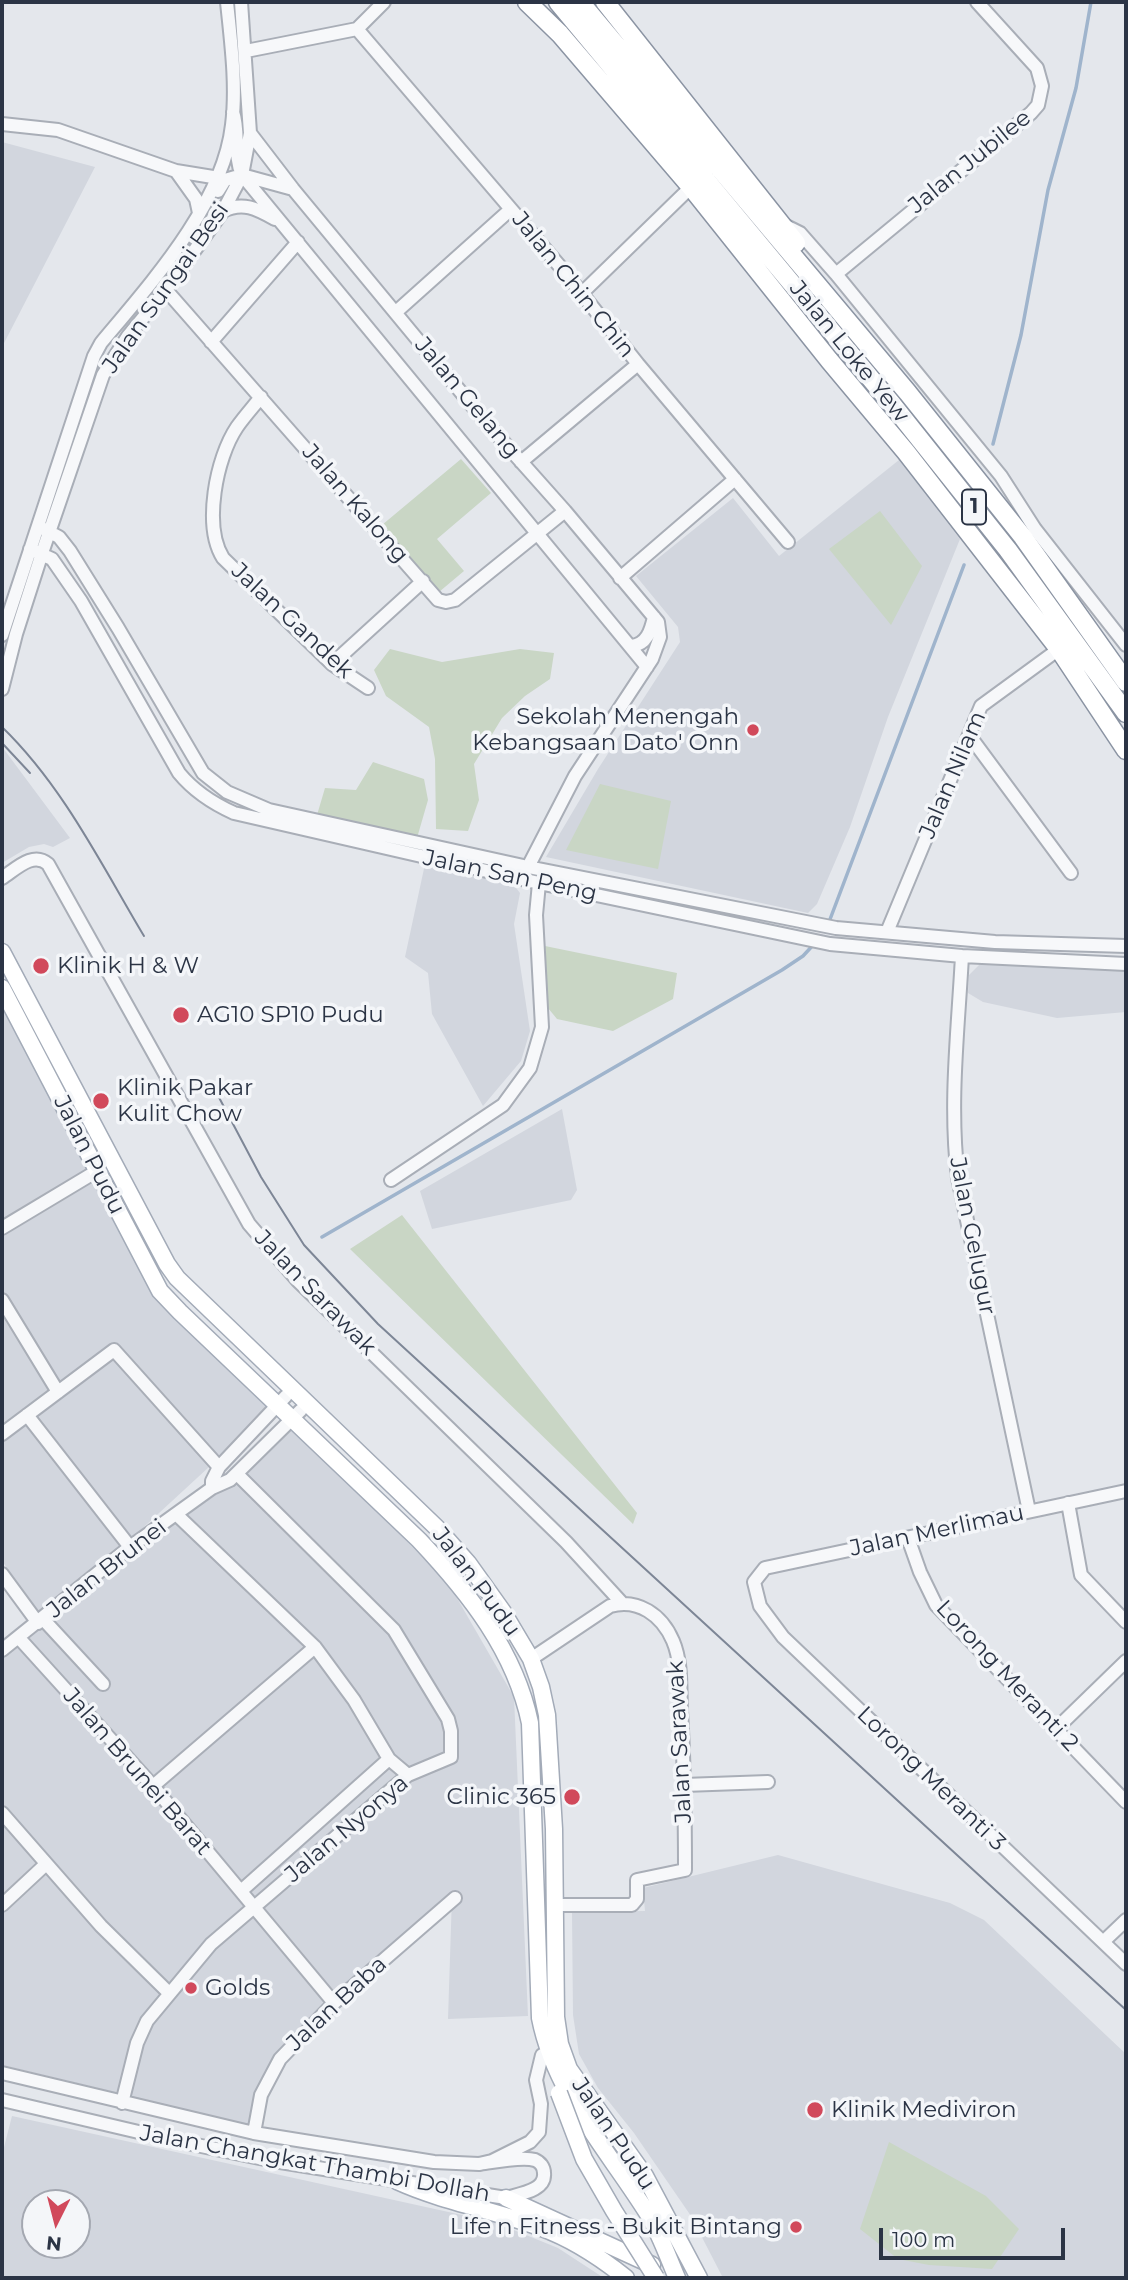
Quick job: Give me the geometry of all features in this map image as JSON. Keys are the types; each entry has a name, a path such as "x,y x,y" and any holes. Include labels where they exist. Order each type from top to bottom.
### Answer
{"highway":[{"path":"527,2 559,34 691,187 906,452 1059,649 1126,750"},
{"name":"Jalan Loke Yew","path":"558,2 891,403 1008,550 1126,713"},
{"name":"Jalan Loke Yew","path":"580,2 908,393 1023,537 1126,682"},
{"path":"605,2 784,225 804,254 812,277"},
{"path":"740,246 777,282 812,307"}],"main road":[{"name":"Jalan Pudu","path":"2,952 167,1264 191,1293 437,1528 468,1563 503,1612 531,1659 547,1715 554,1829 556,2017 563,2053 573,2074 645,2176 699,2278"},
{"name":"Jalan Pudu","path":"4,998 160,1291 180,1312 282,1400 452,1575 511,1662 530,1723 540,2018 545,2043 556,2072 574,2105 649,2216 677,2278"},
{"path":"191,1293 195,1308 282,1400"},
{"path":"296,1414 354,1462 394,1485"},
{"path":"540,2018 542,2055 584,2159 656,2278"},
{"path":"645,2176 666,2202 709,2278"},
{"path":"397,2181 424,2193 544,2228 581,2246 626,2278"},
{"path":"506,2198 659,2269 667,2278"}],"street":[{"name":"Jalan Sungai Besi","path":"44,529 68,434 84,383 101,343 150,284 200,213 219,178 229,145 233,112 233,59 227,2"},
{"name":"Jalan Sungai Besi","path":"2,635 82,439 103,375 223,211 242,175 250,133 241,2"},
{"path":"246,51 357,29 384,2"},
{"name":"Jalan Jubilee","path":"836,274 1038,105 1042,86 1037,68 977,2"},
{"name":"Jalan Chin Chin","path":"357,29 582,293 638,364 788,542"},
{"path":"233,112 237,123 236,162 242,175"},
{"path":"2,124 58,130 176,171 219,178"},
{"name":"Jalan Gelang","path":"250,133 293,189 654,617"},
{"path":"176,171 196,199 200,213"},
{"path":"200,213 225,180 242,175 293,189"},
{"name":"Jalan Gelang","path":"242,175 539,532 647,667"},
{"path":"582,293 691,187"},
{"path":"223,211 238,205 250,206 284,225"},
{"path":"396,312 511,209"},
{"path":"784,225 800,233 836,274 1001,476 1035,529 1126,645"},
{"path":"211,342 298,242"},
{"name":"Jalan Kalong","path":"166,290 438,600 446,603 455,600 565,511"},
{"path":"521,462 638,364"},
{"name":"Jalan Gandek","path":"261,397 236,428 213,493 216,546 223,558 332,664 368,688"},
{"path":"68,434 82,439"},
{"path":"620,578 736,479"},
{"name":"Jalan San Peng","path":"44,529 64,543 84,573 203,773 227,792 269,810 528,867 836,928 995,942 1126,946"},
{"name":"Jalan Sungai Besi","path":"2,689 36,551"},
{"name":"Jalan San Peng","path":"36,551 52,559 81,601 179,773 212,801 234,813 539,883 830,944 962,956 1126,964"},
{"path":"332,664 422,581"},
{"path":"528,867 575,776 647,667 660,637 654,617"},
{"path":"631,646 641,643 647,637 654,617"},
{"name":"Jalan Nilam","path":"887,933 981,706 1059,649"},
{"path":"969,734 1067,869"},
{"name":"Jalan Sarawak","path":"2,878 35,858 48,864 249,1224 263,1242 298,1281 566,1542 621,1602 634,1603 645,1608 673,1640 679,1664 685,1870 636,1880 638,1899 632,1905 555,1905"},
{"path":"391,1180 503,1105 530,1068 542,1027 536,915 539,883"},
{"path":"939,937 962,956 973,948 995,942"},
{"name":"Jalan Gelugur","path":"962,956 954,1071 953,1137 958,1178 1029,1511"},
{"path":"2,1228 97,1171"},
{"path":"2,1300 58,1392"},
{"path":"2,1434 114,1350 219,1467"},
{"path":"212,1489 212,1481 219,1467 282,1400"},
{"name":"Jalan Brunei","path":"2,1650 130,1547 212,1489 230,1480 296,1414"},
{"path":"27,1415 130,1547"},
{"name":"Jalan Nyonya","path":"122,2103 137,2043 147,2021 211,1944 408,1775 451,1757 448,1719 394,1630 237,1474"},
{"name":"Jalan Merlimau","path":"754,1581 765,1569 1126,1491"},
{"path":"1068,1503 1081,1575 1126,1622"},
{"path":"177,1515 315,1647 354,1700 389,1759 408,1775"},
{"name":"Lorong Meranti 2","path":"908,1538 936,1605 1126,1802"},
{"path":"2,1574 41,1621 103,1684"},
{"name":"Lorong Meranti 3","path":"754,1581 760,1606 783,1637 1126,1964"},
{"path":"531,1659 610,1606 621,1602"},
{"name":"Jalan Brunei Barat","path":"19,1638 153,1786 334,2003"},
{"path":"153,1786 315,1647"},
{"path":"1056,1729 1126,1661"},
{"path":"241,1891 389,1759"},
{"path":"684,1785 768,1783"},
{"path":"2,1812 45,1865 101,1926 169,1993"},
{"path":"2,1905 45,1865"},
{"name":"Jalan Baba","path":"254,2133 261,2095 280,2059 334,2003 455,1898"},
{"path":"1104,1941 1126,1920"},
{"name":"Jalan Changkat Thambi Dollah","path":"2,2073 254,2133 434,2162 479,2164 492,2161 530,2142 539,2132 541,2104 536,2080 542,2055"},
{"name":"Jalan Changkat Thambi Dollah","path":"3,2103 274,2161 506,2198"},
{"path":"479,2164 533,2160 541,2164 545,2171 540,2185 506,2198"}],"shaded area":[{"path":"2,142 95,167 2,347"},
{"path":"899,460 960,539 888,717 850,827 817,904 808,913 546,857 598,769 680,642 678,627 636,576 733,498 779,556"},
{"path":"3,748 70,838 53,847 44,844 29,847 2,863"},
{"path":"425,864 513,884 520,893 514,924 530,1031 521,1061 483,1106 432,1014 428,973 405,957"},
{"path":"982,962 1126,971 1126,1012 1057,1018 983,1002 968,993 969,975"},
{"path":"2,1004 152,1292 266,1406 222,1455 133,1537 39,1612 2,1561"},
{"path":"562,1109 577,1190 571,1200 432,1229 420,1191"},
{"path":"292,1428 450,1586 514,1697 528,2016 448,2019 452,1896 276,2056 250,2125 2,2065 2,1658 134,1552 218,1493 239,1482"},
{"path":"778,1855 950,1903 984,1920 1126,2054 1126,2278 723,2278 691,2216 634,2133 598,2088 579,2054 573,2015 572,1912 645,1911 643,1888"},
{"path":"12,2116 494,2222 558,2248 604,2278 2,2278 2,2155"}],"green space":[{"path":"461,459 491,493 437,539 464,571 439,592 382,525"},
{"path":"880,511 922,566 891,625 829,549"},
{"path":"390,649 442,662 520,649 554,653 550,679 525,696 502,718 474,764 479,800 468,831 436,829 435,759 429,727 386,696 374,670"},
{"path":"373,762 424,779 428,800 417,838 317,815 325,788 356,790"},
{"path":"600,784 671,801 658,869 566,850"},
{"path":"545,946 677,973 673,999 613,1031 557,1019 548,1008"},
{"path":"402,1215 637,1513 633,1524 350,1249"},
{"path":"889,2142 986,2196 1019,2229 992,2269 929,2265 898,2259 860,2229"}],"waterway":[{"path":"993,444 1021,335 1048,190 1076,88 1091,2"},
{"path":"829,922 964,565"},
{"path":"322,1237 782,970 803,956 815,943"}],"tram line":[{"path":"2,727 44,774 62,800 144,936"},
{"path":"2,743 30,773"},
{"path":"214,1088 261,1177 304,1245 378,1324 1126,2010"}],"place":[{"name":"Sekolah Menengah Kebangsaan Dato' Onn","path":"753,730"},
{"name":"Klinik H & W","path":"41,966"},
{"name":"AG10 SP10 Pudu","path":"181,1015"},
{"name":"Klinik Pakar Kulit Chow","path":"101,1101"},
{"name":"Clinic 365","path":"572,1797"},
{"name":"Golds","path":"191,1988"},
{"name":"Klinik Mediviron","path":"815,2110"},
{"name":"Life n Fitness - Bukit Bintang","path":"796,2227"}]}
